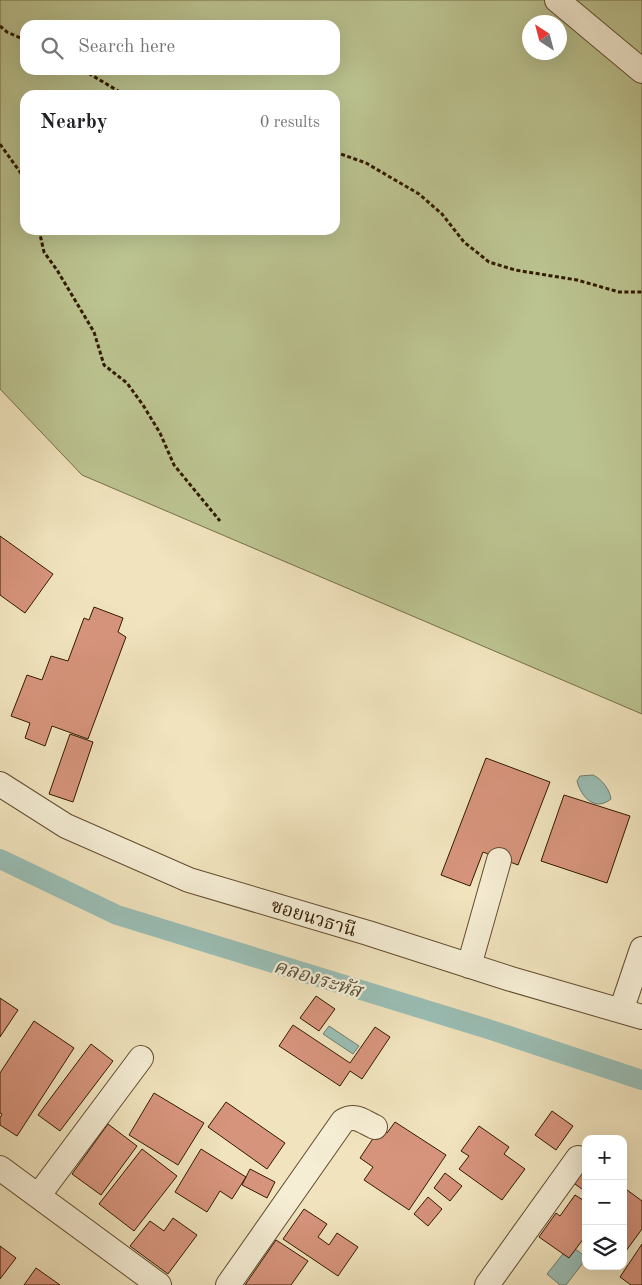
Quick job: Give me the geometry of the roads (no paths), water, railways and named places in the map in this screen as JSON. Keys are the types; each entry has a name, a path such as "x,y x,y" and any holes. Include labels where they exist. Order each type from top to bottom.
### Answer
{"street":[{"path":"558,0 642,71"},
{"name":"ซอยนวธานี","path":"0,784 66,826 189,880 631,1014"},
{"path":"469,966 498,860"},
{"path":"631,1014 642,949"},
{"path":"38,1196 141,1058"},
{"path":"228,1285 343,1121 350,1117 358,1118 375,1127"},
{"path":"486,1285 578,1158"},
{"path":"0,1168 159,1285"}],"water":[{"path":"593,775 602,782 609,792 611,799 605,803 600,804 590,801 579,787 577,781 580,776"},
{"path":"329,1026 359,1046 353,1054 323,1034"},
{"path":"570,1245 582,1254 582,1264 566,1285 560,1285 547,1274"}],"waterway":[{"name":"คลองระหัส","path":"0,859 117,915 488,1029 642,1080"}]}
